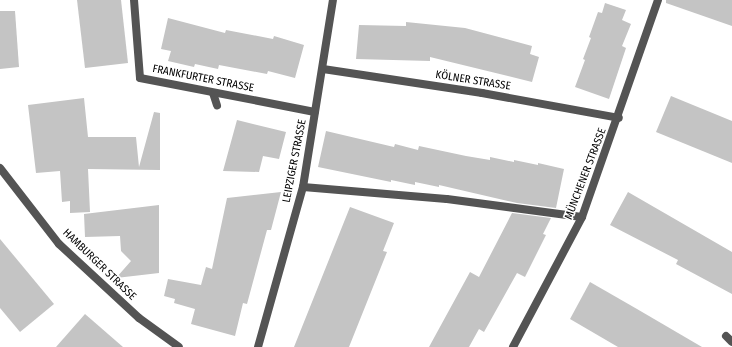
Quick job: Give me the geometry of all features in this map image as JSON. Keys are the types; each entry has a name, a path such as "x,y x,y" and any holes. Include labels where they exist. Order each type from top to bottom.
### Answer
{"street":[{"name":"FRANKFURTER STRASSE","path":"134,0 140,78 315,112"},
{"name":"LEIPZIGER STRASSE","path":"258,347 303,187 333,0"},
{"name":"MÜNCHENER STRASSE","path":"513,347 582,217 619,118 658,0"},
{"name":"KÖLNER STRASSE","path":"323,69 482,93 619,118"},
{"path":"213,93 217,105"},
{"name":"HAMBURGER STRASSE","path":"0,168 59,244 139,318 179,347"},
{"path":"303,187 447,199 582,217"},
{"path":"726,336 732,342"}],"building":[{"path":"77,0 121,0 128,63 85,68"},
{"path":"666,0 732,0 732,26 666,3"},
{"path":"605,3 626,10 622,20 631,24 622,46 626,48 609,99 575,87 585,60 583,59 591,38 589,37 598,12 602,13"},
{"path":"0,11 15,11 19,67 0,69"},
{"path":"168,18 225,33 226,30 273,39 274,36 304,45 295,78 268,71 267,74 219,65 218,69 195,64 194,67 168,61 171,51 161,49"},
{"path":"406,22 465,28 532,46 530,54 539,57 532,82 430,57 430,61 356,59 359,25 406,26"},
{"path":"671,96 732,121 732,163 656,132"},
{"path":"84,98 88,137 136,137 139,167 154,112 160,113 160,170 88,169 90,212 70,213 70,201 62,202 60,171 36,173 28,105"},
{"path":"237,120 286,132 279,159 263,156 259,172 223,171"},
{"path":"326,131 394,147 395,144 418,150 419,146 490,160 490,157 538,165 538,163 564,169 556,208 517,203 439,185 439,187 415,182 415,185 391,180 391,182 318,167"},
{"path":"281,192 271,230 267,230 247,304 243,303 235,336 191,324 195,309 174,303 175,299 164,296 168,279 201,285 206,267 212,269 227,198"},
{"path":"628,192 732,252 732,294 676,264 678,260 610,225"},
{"path":"159,205 159,273 116,278 131,261 121,251 120,236 85,237 84,214"},
{"path":"350,207 394,223 383,251 387,252 349,347 294,347"},
{"path":"512,213 551,218 543,234 546,235 525,277 517,273 484,332 479,329 469,347 429,347 470,272 479,277"},
{"path":"0,239 54,304 20,332 0,308"},
{"path":"590,282 702,347 618,347 570,319"},
{"path":"85,314 123,347 56,347"}]}
